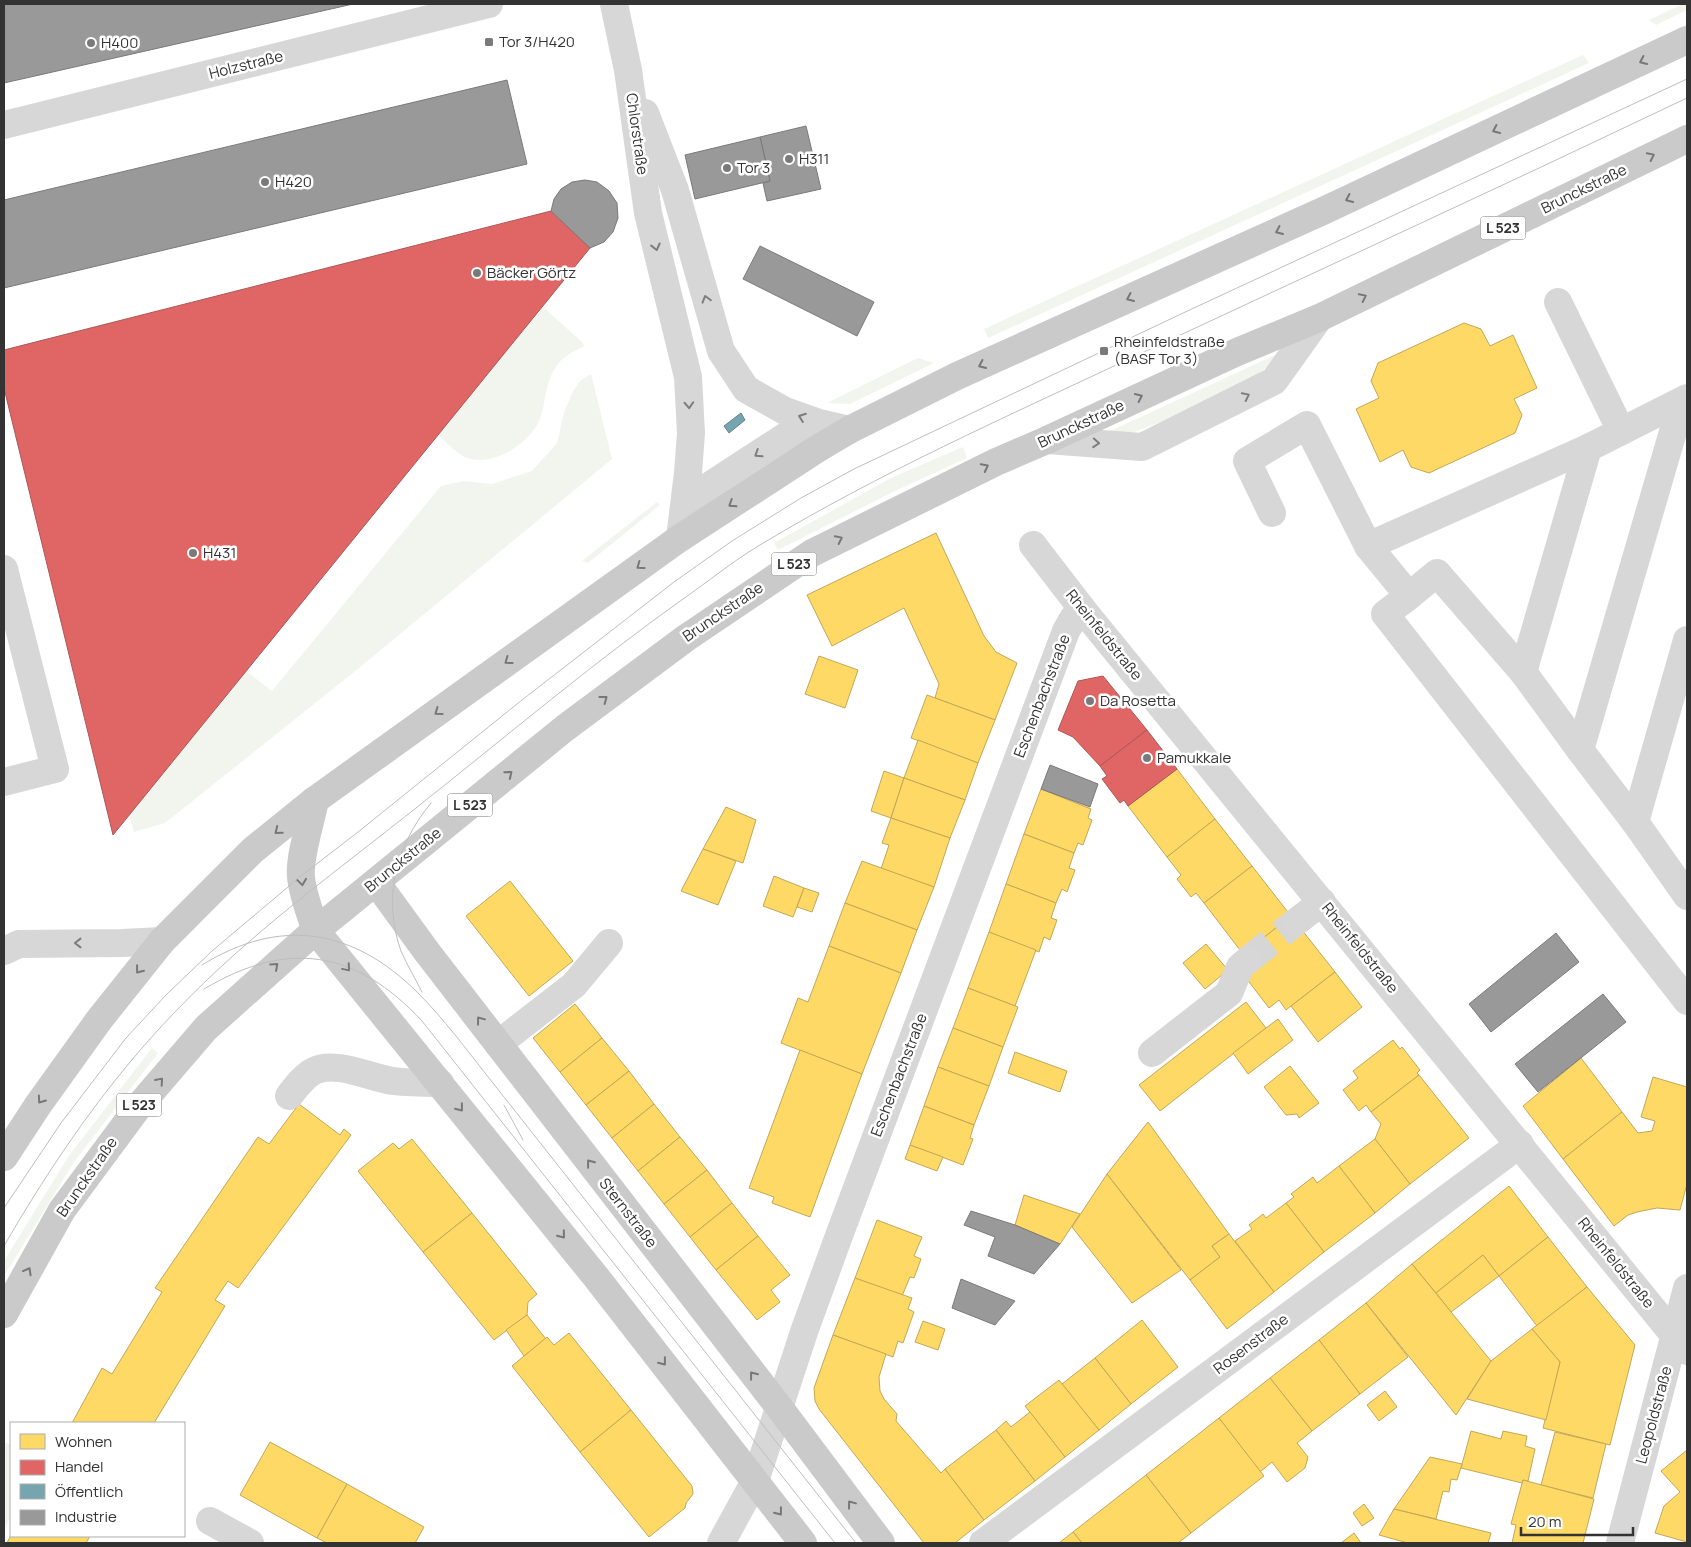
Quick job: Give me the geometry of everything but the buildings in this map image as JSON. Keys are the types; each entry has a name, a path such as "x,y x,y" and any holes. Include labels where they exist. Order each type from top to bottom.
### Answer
{"main road":[{"path":"4,1156 38,1105 100,1020 162,941 254,850 316,800 680,538 816,449 849,430 982,365 1323,211 1687,40"},
{"name":"Brunckstraße","path":"4,1314 62,1210 138,1106 206,1028 316,931 572,722 686,638 812,553 996,462 1237,352 1319,318 1687,139"},
{"path":"316,800 304,849 301,876 316,931 596,1277 803,1543"},
{"name":"Sternstraße","path":"376,882 498,1044 779,1407 880,1543"}],"street":[{"name":"Holzstraße","path":"4,125 489,4"},
{"name":"Chlorstraße","path":"614,4 628,70 648,213 688,377 691,433 680,538"},
{"name":"Chlorstraße","path":"628,70 675,190 721,351 746,389 785,411 819,423 849,430"},
{"path":"1558,302 1621,431"},
{"path":"1047,440 1142,447 1274,381 1319,318"},
{"path":"1368,546 1588,448 1684,399"},
{"path":"1580,750 1684,399"},
{"path":"1272,513 1247,461 1307,425 1368,546 1409,596"},
{"path":"1523,672 1588,448"},
{"name":"Rheinfeldstraße","path":"1033,546 1083,610 1681,1343"},
{"path":"1687,896 1636,822 1523,672 1437,573 1386,614 1687,1001"},
{"path":"4,782 55,769 5,579"},
{"name":"Eschenbachstraße","path":"721,1543 755,1481 837,1242 1066,631 1074,617 1083,610"},
{"path":"1636,822 1687,640"},
{"path":"1296,922 1322,902"},
{"path":"4,951 19,944 162,941"},
{"path":"498,1044 574,985 609,943"},
{"path":"1152,1054 1229,993 1240,967 1248,960"},
{"path":"290,1096 313,1071 324,1068 338,1068 392,1081 440,1083"},
{"name":"Rosenstraße","path":"983,1543 1520,1144"},
{"name":"Leopoldstraße","path":"1620,1543 1681,1343 1687,1288"},
{"path":"210,1521 250,1543"}],"shaded area":[{"path":"1683,4 1687,4 1687,10 1656,25 1649,20"},
{"path":"1583,55 1589,63 988,338 984,329"},
{"path":"543,307 582,342 584,346 567,356 557,366 548,383 540,419 524,440 516,447 496,457 475,460 465,457 454,450 438,435"},
{"path":"1277,355 1271,364 1253,378 1158,423 1131,433 1106,433"},
{"path":"918,358 934,363 850,404 827,403"},
{"path":"591,374 612,459 359,668 165,823 134,832 129,815 246,671 272,691 441,486 464,481 492,484 532,471 557,443 564,413 573,391 581,380"},
{"path":"963,447 967,458 895,491 778,550 774,543 891,478"},
{"path":"657,502 660,505 588,563 582,561"},
{"path":"152,1048 158,1053 74,1162 4,1276 4,1261 68,1157"},
{"path":"4,1442 10,1445 10,1517 4,1531"}],"tunnel":[{"path":"1248,960 1296,922"}],"tram line":[{"path":"4,1208 61,1123 126,1038 166,995 212,951 301,876 522,700 674,582 732,541 801,498 854,469 1181,314 1687,79"},
{"path":"4,1246 42,1184 104,1094 150,1038 203,983 294,904 616,648 740,558 805,519 943,447 1687,98"},
{"path":"422,992 401,951 395,931 393,892 401,854 409,836 431,803"},
{"path":"202,965 231,950 260,940 288,935 316,937 342,943 368,955 394,971 418,993 455,1034 856,1543"},
{"path":"204,989 235,973 264,963 292,958 320,960 346,966 372,979 397,997 422,1021 835,1543"},
{"path":"504,1105 523,1140"}],"place":[{"name":"Tor 3/H420","path":"489,42"},
{"name":"H400","path":"91,43"},
{"name":"H311","path":"789,159"},
{"name":"Tor 3","path":"727,168"},
{"name":"H420","path":"265,182"},
{"name":"Bäcker Görtz","path":"477,273"},
{"name":"Rheinfeldstraße (BASF Tor 3)","path":"1104,351"},
{"name":"H431","path":"193,553"},
{"name":"Da Rosetta","path":"1090,701"},
{"name":"Pamukkale","path":"1147,758"}]}
